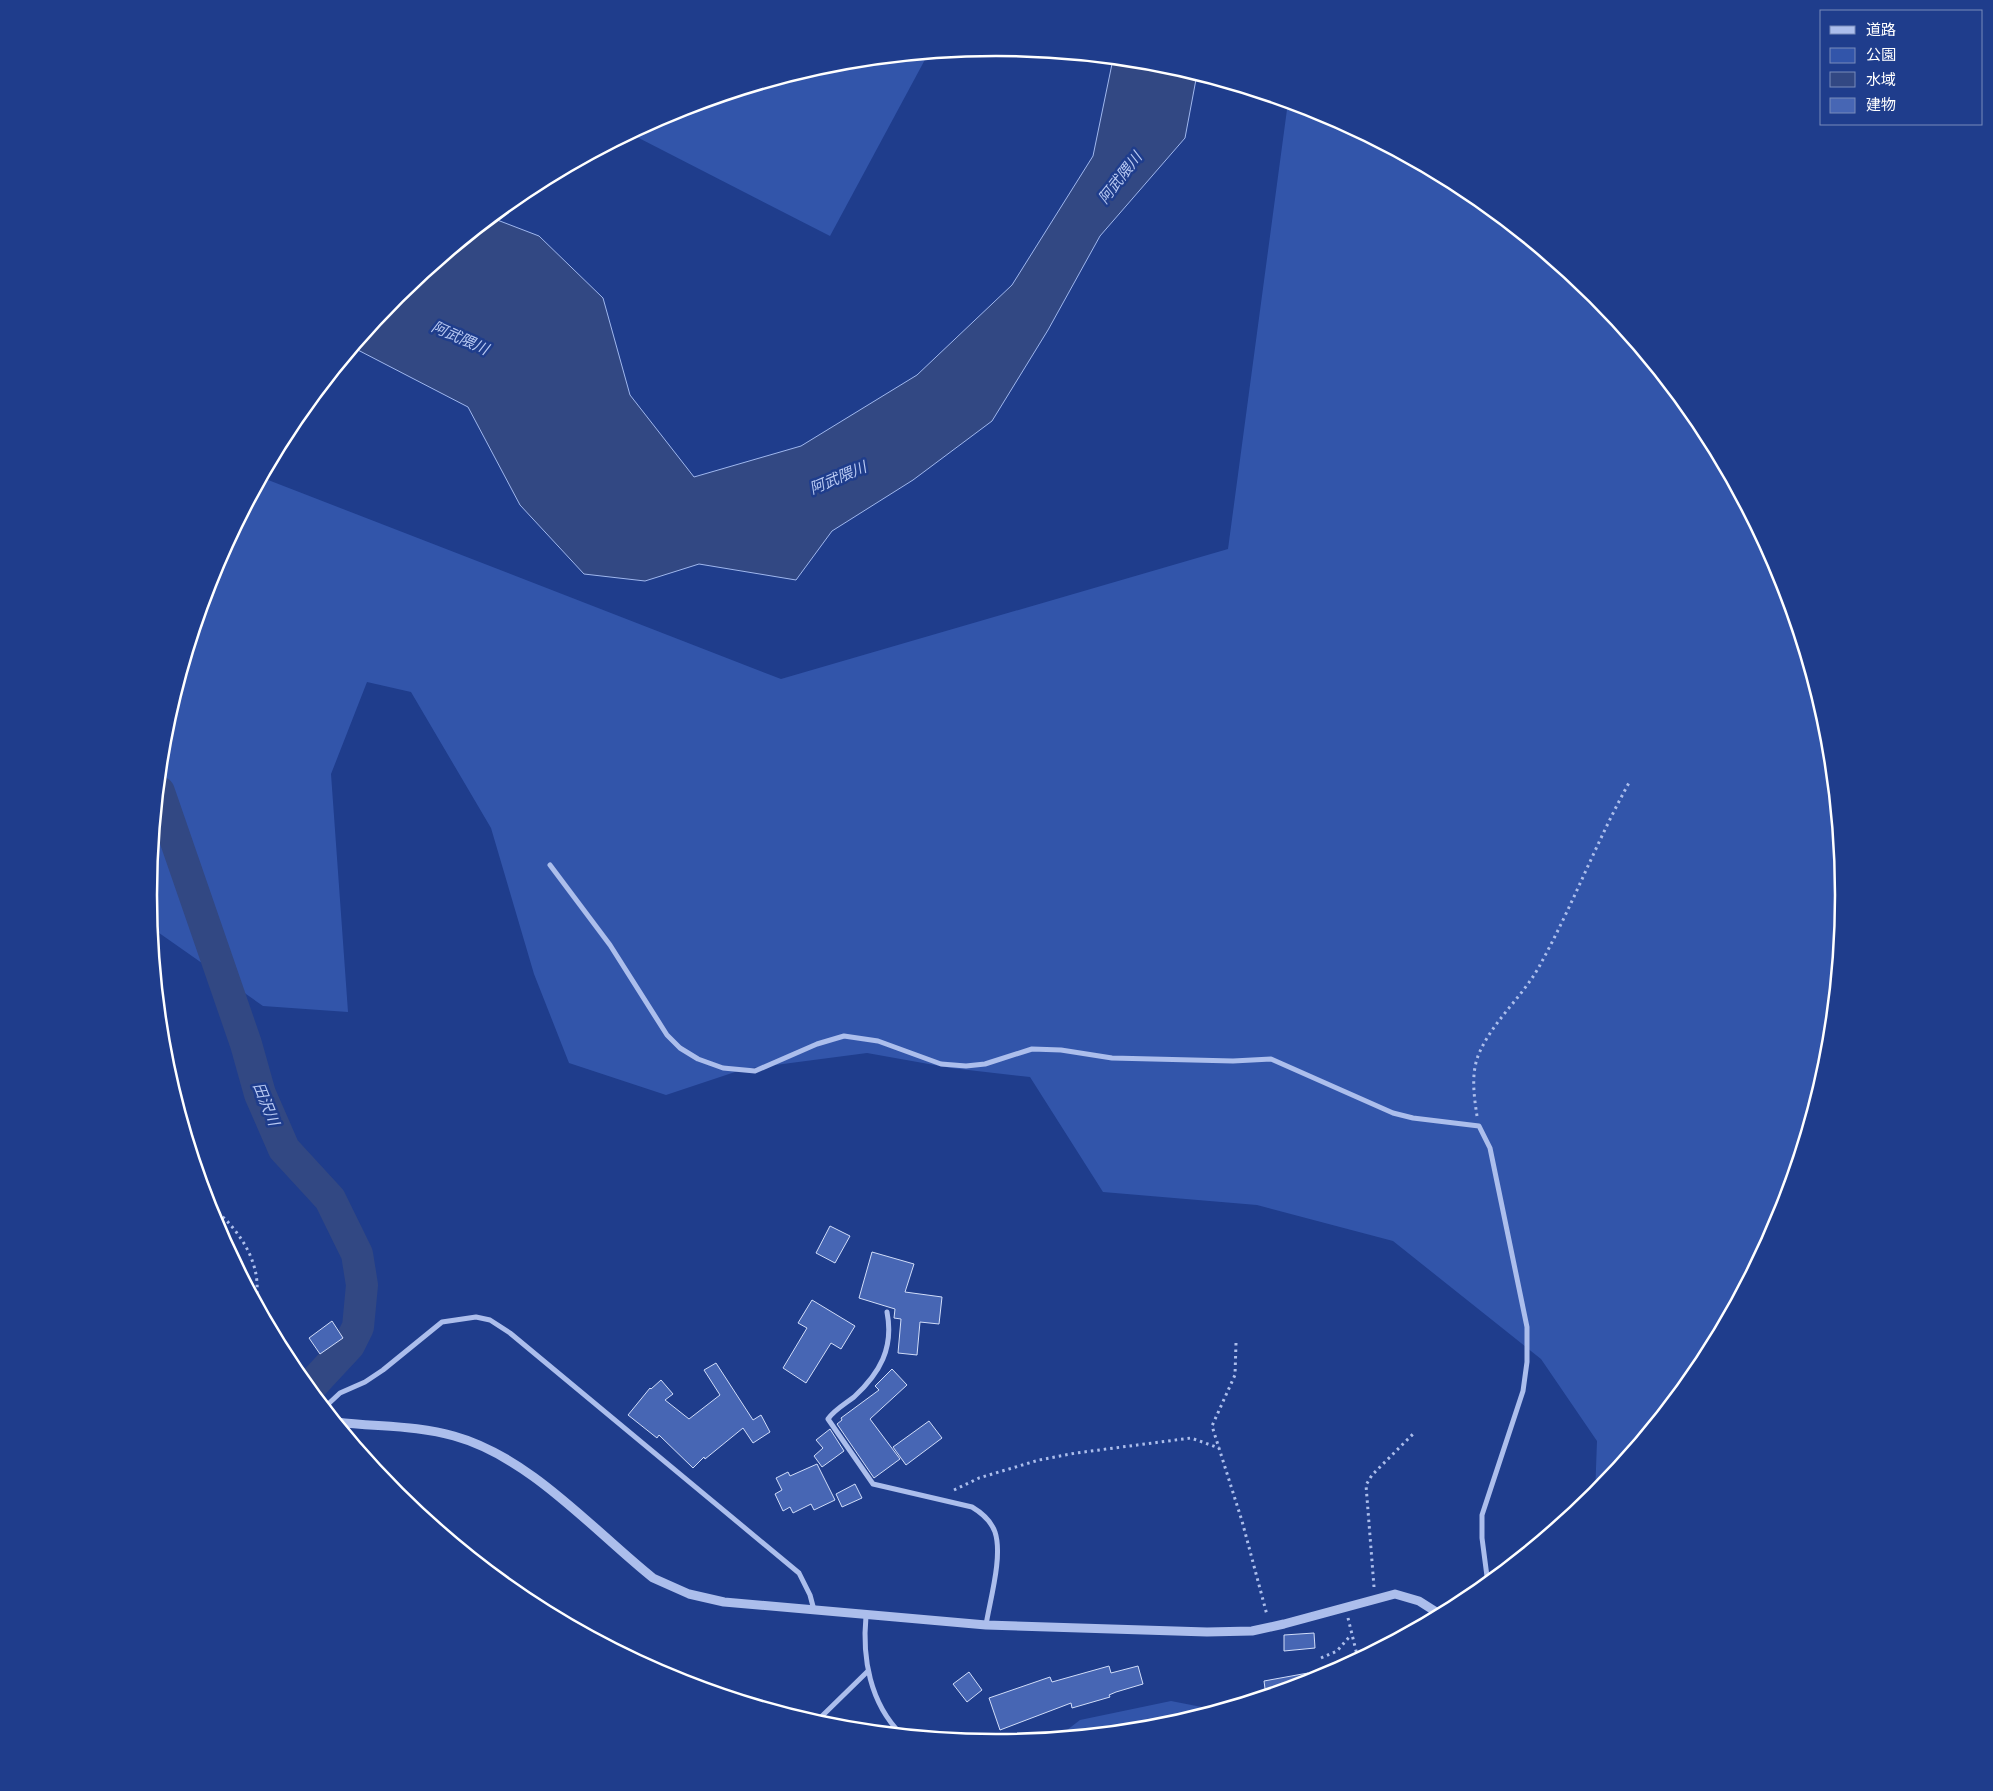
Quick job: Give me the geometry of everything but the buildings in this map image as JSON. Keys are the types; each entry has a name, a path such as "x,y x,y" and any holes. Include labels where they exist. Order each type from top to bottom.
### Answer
{"street":[{"path":"550,865 610,945 667,1035 680,1048 698,1059 723,1068 755,1071 817,1044 844,1036 878,1042 941,1064 966,1066 984,1064 1032,1049 1061,1050 1112,1058 1233,1061 1271,1059 1393,1113 1414,1118 1479,1126 1490,1148 1527,1327 1527,1362 1523,1391 1482,1515 1482,1538 1487,1576"},
{"path":"887,1312 889,1346 883,1362 874,1378 828,1419 873,1484 972,1507 983,1514 995,1531 998,1547 986,1625"},
{"path":"329,1403 340,1393 365,1382 383,1370 442,1322 466,1317 490,1320 510,1333 799,1573 810,1595 814,1610"},
{"path":"345,1423 441,1433 469,1441 501,1456 528,1474 653,1578 667,1586 701,1598 724,1602 866,1616 986,1625 1207,1632 1270,1628 1384,1596 1403,1595 1435,1610"},
{"path":"866,1616 864,1634 868,1671 884,1714 896,1729"},
{"path":"822,1716 868,1671"}],"path":[{"path":"1479,1126 1473,1086 1478,1057 1500,1020 1530,983 1540,965 1572,903 1606,824 1630,780"},
{"path":"219,1213 244,1243 256,1271 256,1289"},
{"path":"1236,1343 1235,1375 1212,1426 1242,1521 1270,1628"},
{"path":"1375,1600 1366,1485 1372,1475 1413,1434"},
{"path":"942,1501 954,1490 979,1478 1039,1460 1076,1453 1191,1438 1220,1448"},
{"path":"1346,1607 1357,1653"},
{"path":"1321,1658 1338,1651 1352,1634"}],"green space":[{"path":"925,60 830,236 637,137 675,120 779,85 833,72 887,63"},
{"path":"1287,109 1318,120 1368,143 1416,169 1463,198 1550,265 1590,302 1627,342 1694,429 1723,476 1749,524 1772,574 1807,678 1820,732 1829,786 1836,896 1829,1005 1820,1059 1807,1113 1791,1165 1772,1217 1749,1267 1723,1315 1694,1362 1662,1406 1627,1449 1595,1483 1597,1441 1541,1359 1393,1241 1257,1205 1103,1192 1030,1077 951,1068 867,1053 744,1069 666,1095 569,1063 534,974 491,828 411,692 367,682 331,774 348,1012 263,1006 158,932 157,896 159,841 164,786 173,732 186,678 221,574 244,524 268,480 781,679 1228,549"},
{"path":"1171,1701 1206,1708 1160,1719 1106,1728 1065,1732 1080,1720"}],"water":[{"name":"阿武隈川","path":"1112,64 1196,81 1185,138 1100,236 1048,330 992,421 913,480 832,531 796,580 699,564 645,581 584,574 520,505 468,407 359,351 403,302 443,265 499,221 539,236 603,298 630,395 694,477 801,446 917,375 1012,285 1093,156"}],"waterway":[{"name":"田沢川","path":"163,802 246,1044 260,1094 284,1149 330,1199 357,1254 362,1285 358,1327 349,1345 314,1383"}]}
